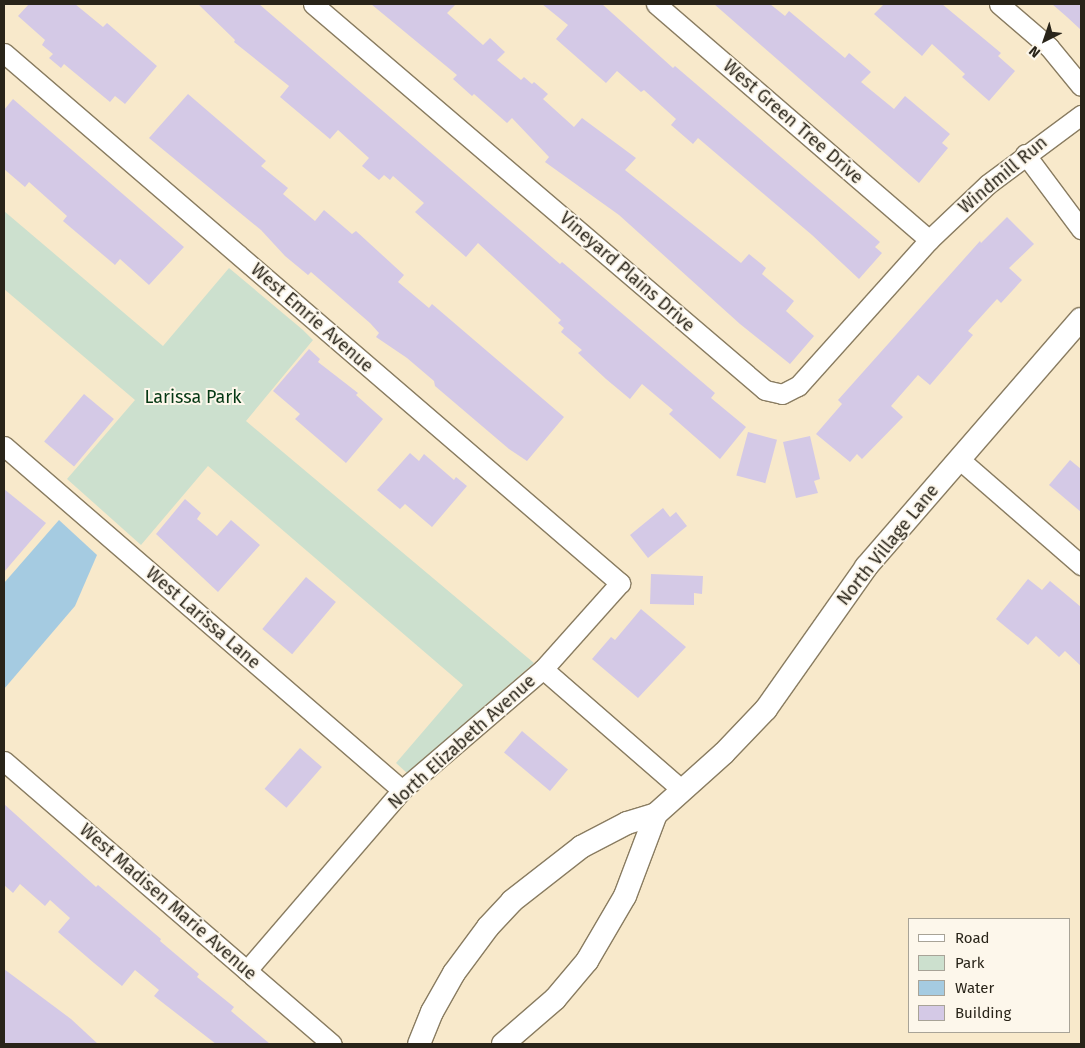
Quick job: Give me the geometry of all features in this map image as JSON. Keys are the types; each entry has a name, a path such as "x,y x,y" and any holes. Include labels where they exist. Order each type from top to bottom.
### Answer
{"street":[{"name":"Vineyard Plains Drive","path":"313,4 765,390 782,394 798,386 929,240"},
{"name":"West Green Tree Drive","path":"656,4 929,240"},
{"path":"1000,4 1049,47 1081,86"},
{"name":"West Emrie Avenue","path":"4,53 620,583"},
{"name":"Windmill Run","path":"929,240 988,184 1025,154 1081,115"},
{"path":"1025,154 1081,229"},
{"name":"North Village Lane","path":"503,1044 555,1000 588,961 624,896 656,814 681,789 724,753 766,709 866,567 1081,319"},
{"name":"West Larissa Lane","path":"4,446 402,790"},
{"path":"959,459 1081,565"},
{"name":"North Elizabeth Avenue","path":"247,970 402,790 543,669 620,583"},
{"path":"543,669 681,789"},
{"name":"West Madisen Marie Avenue","path":"4,761 332,1044"},
{"name":"North Village Lane","path":"419,1044 432,1012 454,973 512,901 581,847 627,823 656,814"}],"green space":[{"name":"Larissa Park","path":"4,211 163,346 229,268 303,330 313,340 246,421 534,663 407,773 396,763 463,685 208,466 141,545 67,479 135,400 4,289"}],"water":[{"path":"59,520 97,555 75,606 4,689 4,583"}],"building":[{"path":"29,4 75,4 103,27 107,23 157,66 125,104 115,96 110,102 64,64 61,68 49,58 53,54 42,45 45,40 18,16"},
{"path":"198,4 259,4 560,264 562,262 715,393 711,398 746,427 720,459 669,414 673,410 642,384 630,399 606,379 578,353 582,350 561,332 564,328 558,323 561,320 478,243 466,257 415,212 424,203 393,176 390,180 384,175 379,180 362,166 369,158 338,130 330,139 280,97 289,86 234,42 235,40"},
{"path":"371,4 456,4 447,13 483,45 490,38 505,52 497,60 521,80 524,77 532,84 534,82 548,94 543,99 574,127 582,118 636,158 625,170 741,263 749,254 766,268 762,274 794,301 786,311 814,336 790,364 740,324 619,215 545,162 549,157 512,118 507,123 474,94 472,96 453,79 457,75"},
{"path":"542,4 602,4 673,68 675,66 880,242 875,247 882,253 859,279 812,235 698,138 693,144 671,125 676,119 644,90 641,92 617,71 606,83 556,39 568,25"},
{"path":"714,4 770,4 785,16 789,11 845,58 849,53 871,72 861,82 894,109 905,96 950,134 942,143 948,148 919,183"},
{"path":"884,4 942,4 1001,53 998,56 1015,71 989,101 962,77 965,74 932,44 922,56 874,14"},
{"path":"1052,4 1081,4 1081,30 1067,17"},
{"path":"188,94 266,161 261,166 288,188 283,194 315,221 324,210 352,234 356,231 404,275 398,282 429,308 432,304 564,417 527,461 509,449 435,386 434,381 407,358 376,337 379,333 370,323 311,272 308,275 285,256 261,230 149,138"},
{"path":"13,99 184,247 149,285 120,259 115,265 63,221 67,216 29,182 25,187 4,169 4,110"},
{"path":"1007,217 1034,244 1009,268 1022,280 1001,303 997,299 968,331 973,335 930,385 918,375 891,406 903,417 862,459 857,454 850,462 816,434 842,404 838,400 980,241 981,243"},
{"path":"309,349 320,359 318,362 358,393 356,395 383,419 346,463 295,419 300,414 273,391"},
{"path":"84,394 114,419 74,467 44,441"},
{"path":"748,432 777,440 765,483 736,475"},
{"path":"810,436 820,479 814,481 818,493 796,498 783,442"},
{"path":"410,453 419,461 424,454 454,480 456,477 467,486 432,527 405,504 400,509 377,490"},
{"path":"1070,460 1081,469 1081,512 1049,485"},
{"path":"4,489 46,523 4,572"},
{"path":"185,499 201,513 197,519 217,536 231,520 260,545 218,592 156,534"},
{"path":"663,508 670,517 676,512 687,526 648,558 630,535"},
{"path":"651,574 703,576 702,594 694,593 694,605 650,604"},
{"path":"306,577 336,602 292,654 262,629"},
{"path":"1028,579 1042,590 1050,581 1081,607 1081,666 1065,651 1059,657 1036,636 1028,645 996,619"},
{"path":"641,609 686,647 638,698 592,659 611,637 615,640"},
{"path":"522,731 568,770 550,791 504,752"},
{"path":"300,748 322,767 286,808 265,789"},
{"path":"4,804 96,887 98,885 161,939 160,941 199,974 197,977 234,1007 231,1011 270,1044 216,1044 154,996 159,990 135,970 122,986 58,932 70,918 50,900 45,906 20,884 13,893 4,885"},
{"path":"4,969 71,1019 98,1044 4,1044"}]}
